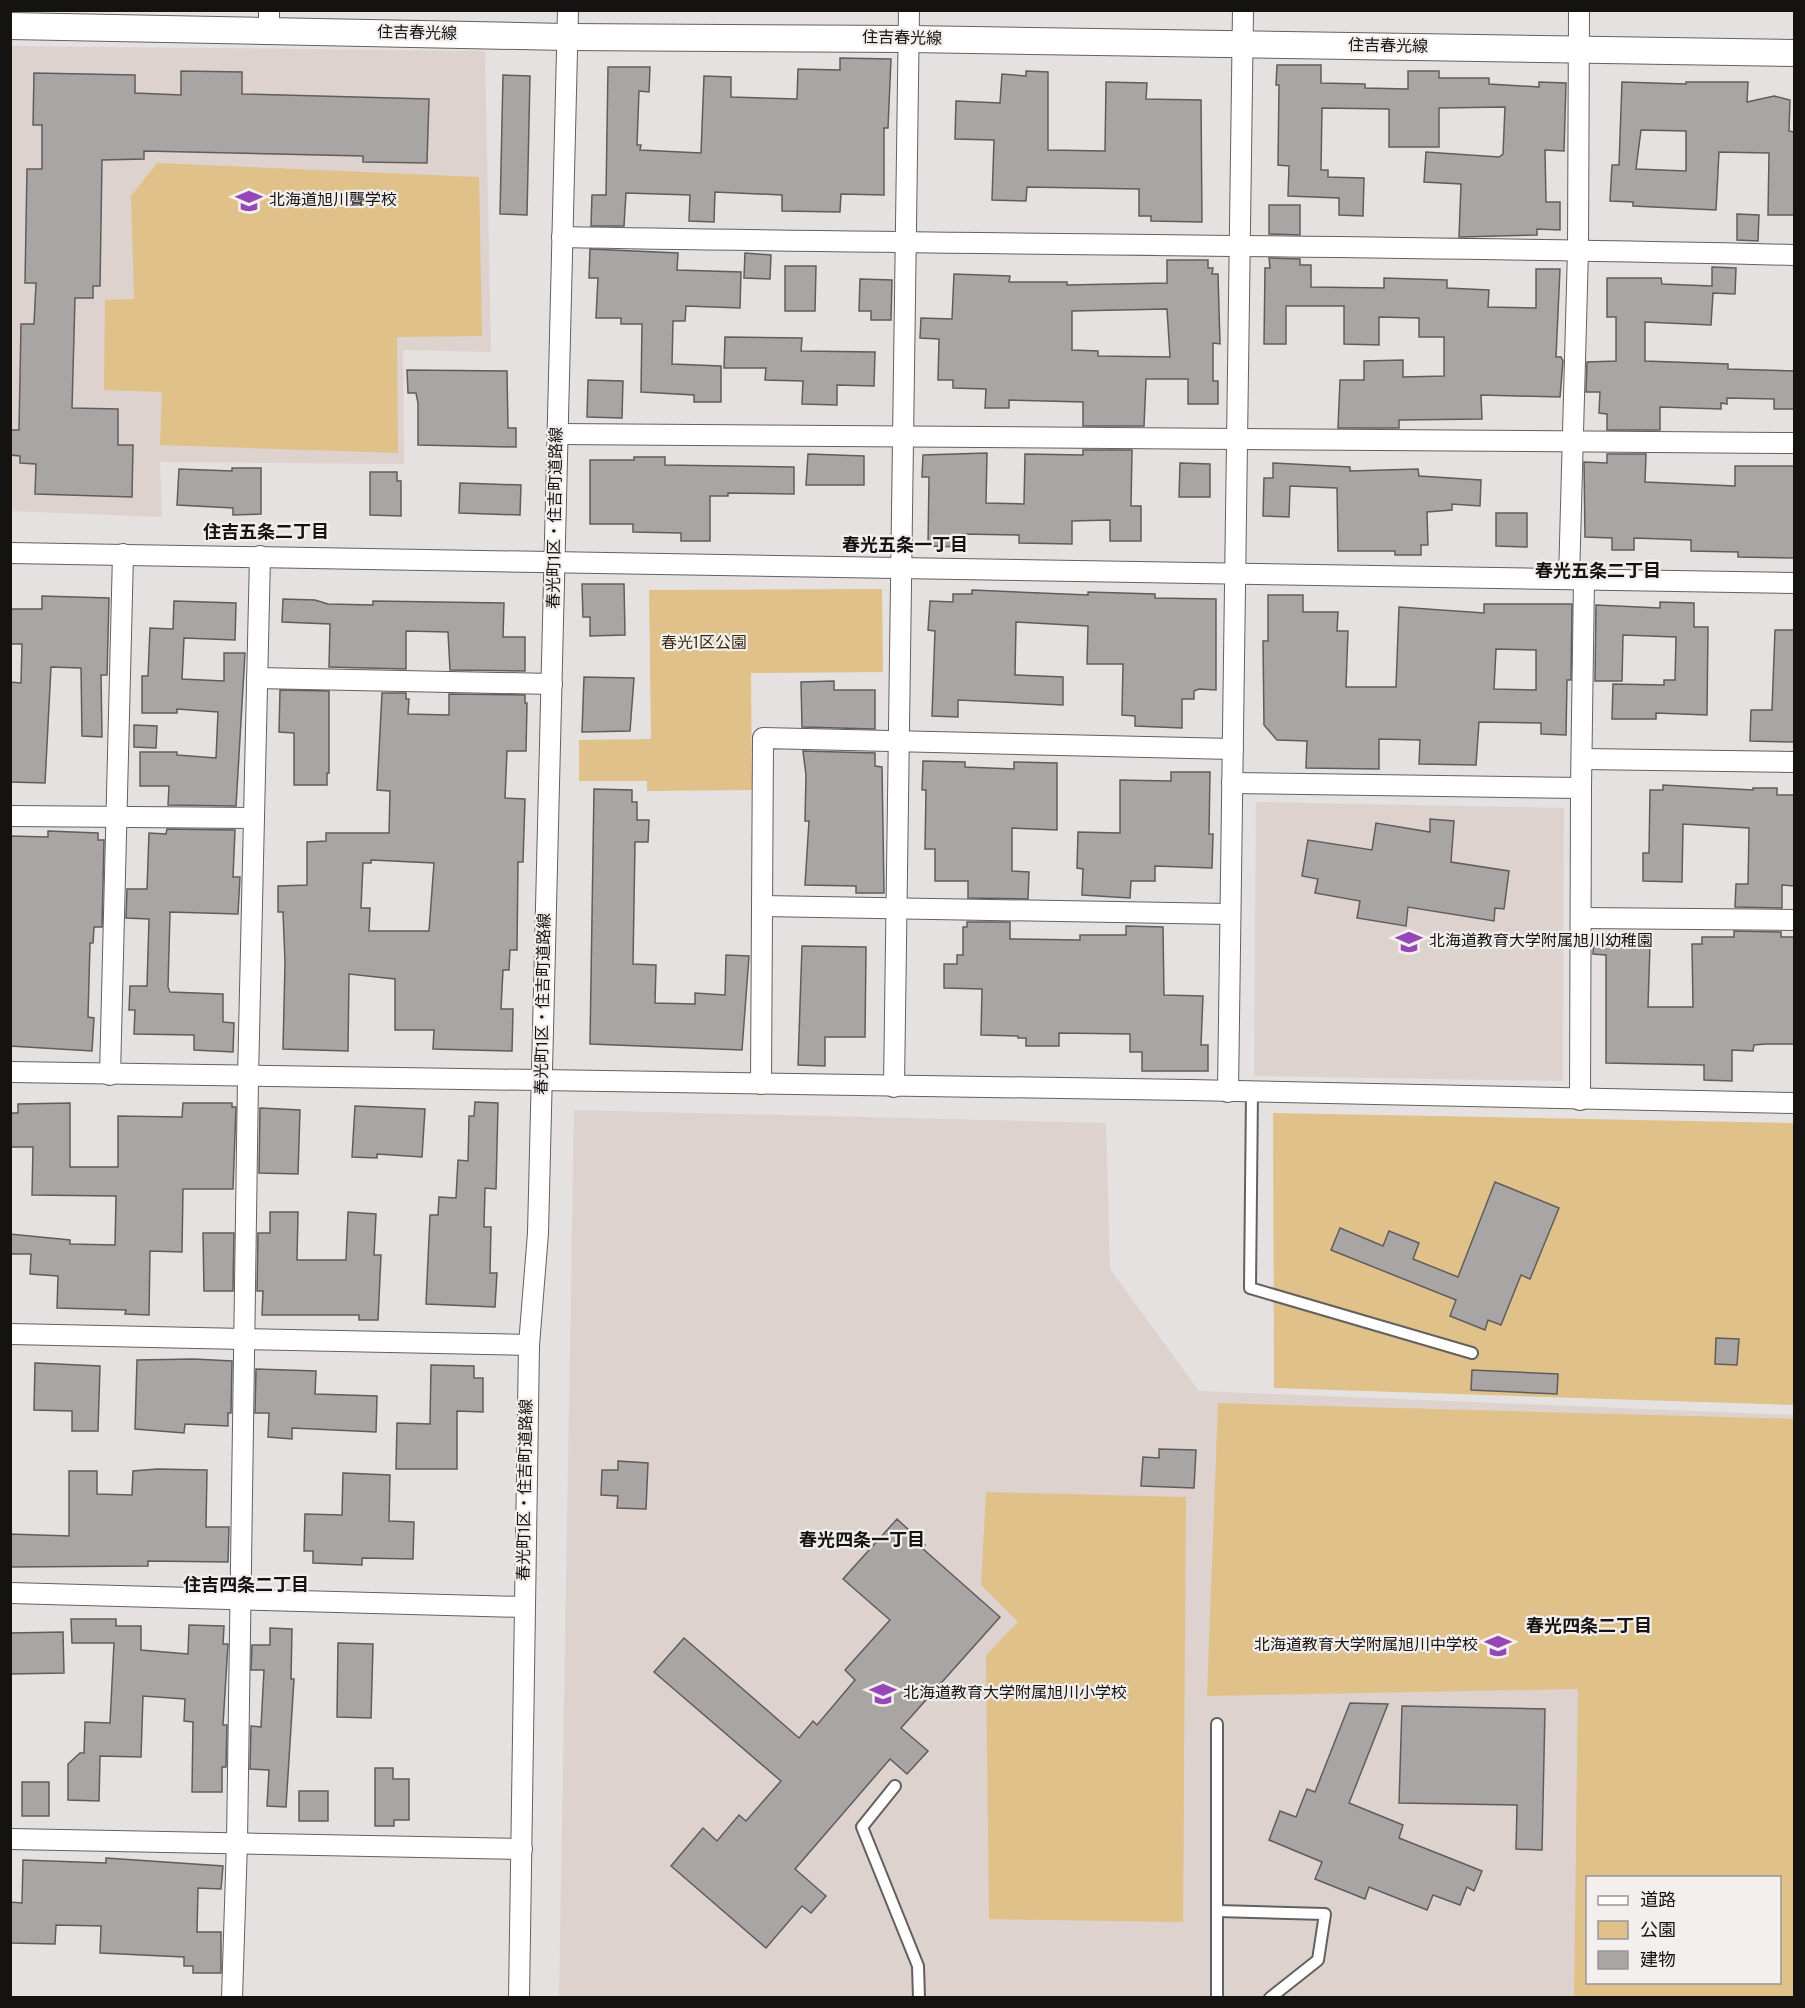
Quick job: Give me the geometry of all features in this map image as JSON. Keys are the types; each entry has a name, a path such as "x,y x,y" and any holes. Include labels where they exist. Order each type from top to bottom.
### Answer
{"street":[{"name":"春光町1区・住吉町道路線","path":"519,1998 523,1606 529,1345 538,1233 568,10"},
{"path":"894,1087 909,10"},
{"path":"1228,1092 1235,441 1243,10"},
{"path":"1579,10 1574,441 1582,759 1580,1100"},
{"name":"住吉春光線","path":"10,26 269,21 567,37 909,39 1794,52"},
{"path":"562,237 907,244 1578,250 1794,255"},
{"path":"558,434 1235,441 1794,443"},
{"path":"10,554 260,556 554,563 1794,583"},
{"path":"111,1075 123,554"},
{"path":"232,1998 237,1842 248,1078 260,556"},
{"path":"257,678 552,684"},
{"path":"761,1084 764,906 763,738 1233,749"},
{"path":"1582,759 1794,762"},
{"path":"1232,783 1581,788"},
{"path":"10,816 254,818"},
{"path":"764,906 1229,914"},
{"path":"1581,918 1794,920"},
{"path":"10,1072 248,1078 542,1080 1794,1103"},
{"path":"10,1334 529,1345"},
{"path":"10,1593 523,1606"},
{"path":"10,1839 522,1849"}],"lane":[{"path":"1252,1092 1250,1288 1472,1353"},
{"path":"1216,1998 1217,1724"},
{"path":"895,1786 862,1827 918,1966 919,1998"},
{"path":"1217,1911 1325,1914 1318,1960 1270,1998"}],"shaded area":[{"name":"北海道旭川聾学校","path":"11,46 485,51 491,352 403,350 404,464 160,462 162,517 11,511"},
{"name":"北海道教育大学附属旭川幼稚園","path":"1256,802 1564,808 1563,1081 1254,1076"},
{"name":"北海道教育大学附属旭川小学校","path":"574,1110 1106,1123 1110,1269 1199,1391 1794,1415 1794,1997 559,1998"}],"green space":[{"path":"157,163 479,177 482,336 397,337 398,453 160,445 162,392 104,390 105,300 134,299 131,196"},
{"name":"春光1区公園","path":"882,589 883,672 751,673 752,790 647,791 647,781 579,781 579,740 651,739 649,590"},
{"path":"1273,1113 1794,1123 1794,1405 1274,1388"},
{"name":"北海道教育大学附属旭川中学校","path":"1218,1403 1794,1419 1794,1997 1574,1997 1578,1689 1207,1696"},
{"path":"986,1492 1186,1497 1183,1922 989,1919 986,1655 1018,1622 981,1585"}],"building":[{"path":"840,58 891,59 888,128 884,128 884,195 841,194 840,212 782,211 782,195 715,192 714,222 689,221 690,195 626,193 624,226 591,226 592,195 606,195 608,67 650,67 649,92 639,91 637,145 641,145 640,150 701,153 704,76 731,77 731,97 797,99 798,69 840,70"},
{"path":"1277,65 1321,65 1321,83 1365,84 1365,88 1408,89 1408,71 1439,71 1439,78 1489,78 1489,84 1539,87 1539,82 1566,83 1564,151 1545,150 1546,202 1560,202 1560,230 1537,229 1537,235 1459,237 1461,184 1424,182 1426,152 1499,157 1503,154 1505,107 1439,108 1439,147 1389,147 1389,109 1322,108 1321,170 1328,170 1328,177 1364,178 1363,216 1339,215 1339,198 1288,196 1289,166 1278,165"},
{"path":"181,71 242,72 242,94 429,99 427,163 363,162 363,156 144,151 144,159 102,160 100,286 93,286 93,298 75,298 72,408 118,409 118,445 133,445 132,497 35,494 36,464 20,463 20,456 10,455 10,430 19,430 21,324 34,324 36,283 25,283 27,169 42,169 42,125 33,125 34,73 135,75 135,93 181,95"},
{"path":"1026,71 1048,72 1048,150 1105,151 1106,82 1147,83 1146,99 1201,100 1202,222 1151,221 1151,216 1139,216 1139,189 1027,187 1026,201 992,200 994,140 955,139 956,101 1000,103 1002,74 1026,76"},
{"path":"503,75 530,76 527,215 500,214"},
{"path":"1622,82 1686,84 1686,82 1748,82 1747,102 1774,96 1790,100 1789,131 1794,132 1794,215 1768,215 1769,153 1719,152 1716,210 1633,206 1633,202 1610,201 1612,165 1619,165","holes":["1641,130 1686,131 1686,171 1636,169"]},
{"path":"1269,205 1300,205 1300,235 1269,234"},
{"path":"1737,214 1759,215 1758,241 1737,240"},
{"path":"590,249 678,253 677,270 741,272 740,308 686,306 685,321 673,321 672,364 721,366 721,402 694,402 694,395 641,392 642,324 621,324 621,318 596,318 598,278 589,278"},
{"path":"745,253 771,255 770,279 744,278"},
{"path":"1269,258 1300,259 1300,265 1311,265 1311,287 1384,288 1384,278 1447,280 1447,288 1489,290 1488,307 1536,308 1536,269 1560,269 1556,357 1561,357 1563,361 1560,397 1481,395 1482,419 1399,420 1399,428 1338,428 1340,380 1364,380 1364,361 1403,360 1403,377 1444,376 1444,337 1419,337 1419,318 1379,317 1379,345 1344,344 1344,306 1286,306 1286,344 1264,344 1265,268 1270,268"},
{"path":"1167,260 1208,260 1208,268 1213,268 1212,274 1218,274 1220,344 1213,343 1213,381 1218,381 1218,404 1188,404 1188,379 1146,379 1144,426 1083,426 1083,402 1009,400 1009,408 985,408 986,389 953,388 953,380 938,380 939,339 920,338 921,318 952,319 954,274 1010,276 1009,282 1067,282 1067,285 1167,283","holes":["1167,309 1170,357 1098,356 1098,351 1072,350 1072,311"]},
{"path":"785,266 816,266 815,311 785,311"},
{"path":"1712,267 1736,268 1735,294 1713,293 1711,325 1645,322 1645,361 1728,364 1728,369 1794,371 1794,409 1774,409 1774,399 1727,398 1727,404 1721,403 1721,409 1660,407 1660,430 1607,430 1607,414 1599,413 1600,392 1586,392 1587,362 1616,361 1616,317 1607,317 1607,278 1661,278 1662,284 1712,286"},
{"path":"860,279 892,280 891,320 871,320 871,311 859,311"},
{"path":"725,337 802,338 801,351 875,352 874,386 837,385 837,405 802,404 803,381 765,380 766,368 724,368"},
{"path":"407,370 507,371 508,428 516,428 516,447 418,445 418,403 416,393 408,393"},
{"path":"588,380 623,381 622,418 587,417"},
{"path":"1083,450 1132,450 1131,506 1141,506 1141,541 1110,541 1110,520 1072,521 1072,544 1019,543 1019,535 962,534 962,547 928,546 929,477 922,477 923,455 987,453 986,503 1024,504 1025,454 1083,455"},
{"path":"808,454 864,456 864,485 806,485"},
{"path":"1607,454 1646,454 1645,482 1735,486 1735,466 1794,466 1794,558 1738,557 1738,552 1691,551 1691,540 1634,538 1634,550 1612,550 1612,538 1585,537 1584,462 1607,463"},
{"path":"634,457 665,457 665,465 794,467 794,494 728,493 728,496 710,496 710,541 681,541 681,533 633,532 633,524 590,524 590,460 634,460"},
{"path":"1180,463 1210,464 1210,497 1179,497"},
{"path":"1273,463 1350,467 1350,471 1418,469 1419,476 1481,480 1480,506 1452,504 1452,510 1427,512 1428,545 1421,545 1421,555 1395,555 1395,551 1338,551 1337,488 1290,486 1289,517 1263,516 1264,478 1273,478"},
{"path":"232,468 261,468 261,514 233,515 233,508 177,505 179,469 232,471"},
{"path":"370,472 397,472 397,481 401,481 401,516 370,515"},
{"path":"460,483 521,485 520,515 459,513"},
{"path":"1496,513 1527,513 1527,547 1496,546"},
{"path":"582,584 624,584 625,635 590,636 590,617 583,617"},
{"path":"972,590 1088,595 1088,592 1155,594 1155,598 1216,599 1216,690 1199,689 1194,691 1194,699 1182,699 1182,728 1135,726 1135,716 1122,715 1123,664 1087,664 1088,626 1016,622 1015,675 1063,677 1063,705 958,700 958,717 932,716 935,631 928,630 930,601 953,602 953,594 972,594"},
{"path":"1268,595 1303,595 1303,612 1338,612 1337,631 1348,631 1346,687 1396,687 1399,607 1484,613 1484,604 1572,604 1571,680 1567,680 1566,735 1541,734 1541,723 1479,722 1476,765 1419,764 1420,740 1379,739 1379,769 1306,768 1307,741 1277,740 1264,725 1263,641 1268,641","holes":["1496,649 1536,650 1536,690 1494,689"]},
{"path":"42,596 109,598 107,675 101,675 102,737 82,736 81,668 51,667 45,783 11,782 10,682 21,683 22,644 10,644 10,609 42,609"},
{"path":"283,599 315,600 328,604 373,605 373,601 504,603 503,637 525,637 525,671 450,670 448,632 406,631 406,669 329,667 330,624 282,622"},
{"path":"174,601 236,603 235,640 184,638 182,679 224,681 224,653 245,653 236,806 168,805 169,786 140,786 140,752 177,752 177,755 216,758 218,712 177,709 177,713 142,713 142,676 148,676 150,628 173,629"},
{"path":"1660,602 1694,603 1694,627 1708,627 1707,715 1656,713 1656,719 1612,719 1613,684 1664,685 1664,680 1675,680 1676,637 1623,635 1622,681 1595,681 1596,605 1660,608"},
{"path":"1775,630 1794,630 1794,742 1750,741 1751,710 1772,710"},
{"path":"584,677 634,678 630,731 582,732"},
{"path":"834,681 834,690 875,690 875,729 802,727 801,682"},
{"path":"280,690 329,691 327,785 294,785 294,733 279,732"},
{"path":"382,693 406,693 406,699 409,699 408,714 449,715 449,694 525,695 525,703 527,703 526,751 507,751 505,798 525,799 523,862 518,862 517,950 510,950 509,970 503,970 501,1009 513,1009 512,1051 433,1049 434,1030 395,1030 395,979 349,974 348,1051 283,1049 285,962 283,912 278,912 278,886 307,885 307,842 326,841 326,833 389,833 390,791 377,790","holes":["371,860 434,863 429,931 369,931 370,908 361,908 363,863 371,863"]},
{"path":"134,725 157,726 156,748 134,747"},
{"path":"803,751 875,753 875,766 882,767 884,893 856,893 856,886 805,885 809,821 805,821 806,775"},
{"path":"923,761 965,762 965,767 1014,769 1014,762 1057,763 1057,830 1012,828 1012,871 1029,872 1028,899 968,898 968,881 935,881 935,849 925,849 926,790 922,790"},
{"path":"1171,772 1210,772 1209,834 1213,834 1212,868 1155,866 1155,881 1131,881 1130,898 1082,895 1083,869 1077,868 1078,832 1120,833 1120,780 1171,781"},
{"path":"1663,785 1753,790 1753,788 1777,788 1777,795 1794,795 1794,886 1782,885 1782,908 1735,907 1736,884 1748,884 1749,828 1683,824 1682,882 1643,881 1643,853 1649,853 1650,790 1663,790"},
{"path":"594,789 632,790 632,802 637,802 637,820 649,820 648,842 635,842 633,964 656,965 655,1003 695,1004 695,993 725,995 726,955 749,956 742,1050 590,1044"},
{"path":"1430,819 1454,821 1451,862 1509,871 1504,909 1495,908 1494,921 1408,907 1406,926 1357,918 1360,901 1315,893 1318,879 1302,876 1308,840 1372,850 1376,823 1430,832"},
{"path":"167,829 235,830 233,877 240,877 238,914 170,912 168,987 170,992 223,994 223,1022 234,1023 233,1052 194,1050 194,1035 134,1034 135,1010 129,1010 130,986 147,986 149,919 126,918 127,889 147,889 149,833 166,834"},
{"path":"48,831 98,833 98,840 104,840 102,927 94,927 93,943 90,943 88,1017 94,1018 92,1051 10,1046 10,836 48,837"},
{"path":"967,922 1010,922 1010,939 1080,940 1080,935 1126,935 1126,926 1163,927 1164,995 1203,996 1201,1045 1208,1045 1208,1071 1142,1071 1142,1052 1130,1052 1130,1034 1059,1033 1059,1046 1026,1046 1026,1038 1018,1038 1018,1036 981,1035 982,989 944,988 944,964 957,964 957,955 963,955 963,927 967,927"},
{"path":"1734,931 1781,932 1781,937 1794,937 1794,1044 1754,1045 1753,1051 1732,1050 1732,1081 1704,1080 1704,1065 1606,1063 1606,955 1593,954 1594,934 1625,935 1625,944 1650,945 1648,1007 1693,1007 1692,944 1702,944 1702,937 1734,937"},
{"path":"802,946 866,947 865,1037 825,1037 825,1066 798,1065"},
{"path":"475,1102 498,1103 496,1189 485,1188 484,1227 491,1227 490,1273 497,1273 495,1307 426,1304 430,1215 438,1215 439,1197 456,1198 458,1160 468,1161 469,1116 474,1116"},
{"path":"70,1103 70,1167 118,1167 118,1116 182,1117 183,1103 232,1103 232,1107 236,1107 233,1189 183,1189 182,1252 150,1251 149,1315 125,1314 126,1310 57,1308 58,1276 30,1274 31,1254 10,1254 10,1234 70,1240 70,1244 115,1245 116,1196 32,1195 33,1147 10,1147 10,1113 18,1113 18,1104"},
{"path":"355,1106 425,1109 422,1157 377,1154 377,1158 352,1157"},
{"path":"260,1108 300,1110 298,1174 259,1173"},
{"path":"1495,1182 1559,1208 1530,1279 1521,1275 1501,1325 1488,1320 1485,1330 1450,1316 1456,1300 1331,1250 1340,1228 1383,1246 1389,1231 1419,1243 1413,1259 1458,1277"},
{"path":"270,1212 298,1212 297,1260 346,1260 348,1212 376,1214 374,1255 381,1255 378,1320 359,1320 359,1315 262,1315 263,1291 257,1291 258,1233 270,1233"},
{"path":"203,1233 234,1233 233,1291 204,1291"},
{"path":"1716,1338 1739,1339 1737,1365 1715,1364"},
{"path":"137,1360 232,1361 231,1413 228,1413 228,1426 185,1424 184,1433 135,1429"},
{"path":"35,1363 100,1366 98,1431 72,1431 72,1411 34,1410"},
{"path":"431,1365 474,1366 474,1378 483,1378 483,1412 457,1411 457,1469 396,1469 397,1423 430,1424"},
{"path":"256,1369 316,1371 315,1394 377,1396 376,1432 292,1428 292,1439 268,1437 269,1413 255,1413"},
{"path":"1472,1370 1558,1374 1557,1394 1471,1390"},
{"path":"1159,1449 1196,1450 1194,1488 1141,1486 1143,1457 1159,1458"},
{"path":"618,1461 648,1463 646,1509 617,1508 618,1496 601,1495 602,1470 618,1470"},
{"path":"207,1470 206,1527 229,1527 228,1562 148,1561 148,1566 10,1567 10,1534 69,1536 69,1471 97,1471 97,1494 132,1495 133,1471"},
{"path":"343,1473 390,1475 389,1521 414,1522 413,1559 362,1558 362,1565 313,1563 313,1551 304,1551 305,1514 342,1515"},
{"path":"897,1519 925,1545 922,1548 1000,1617 901,1728 928,1751 907,1774 890,1759 795,1869 826,1896 811,1913 802,1906 766,1948 671,1866 703,1828 717,1841 739,1815 746,1821 781,1781 654,1672 684,1638 799,1738 813,1721 817,1725 855,1680 845,1670 890,1620 843,1579"},
{"path":"71,1619 116,1619 116,1626 141,1626 141,1650 188,1654 189,1625 224,1626 223,1644 228,1644 223,1725 227,1725 226,1767 222,1767 222,1792 192,1792 193,1722 184,1721 185,1699 143,1696 141,1757 100,1756 99,1801 68,1800 68,1764 80,1753 84,1753 85,1722 110,1723 114,1643 72,1643"},
{"path":"270,1628 292,1629 291,1679 294,1679 286,1807 267,1806 269,1770 250,1769 251,1726 261,1727 264,1670 251,1670 252,1645 270,1645"},
{"path":"63,1632 64,1673 10,1674 10,1633"},
{"path":"338,1643 373,1644 371,1718 337,1717"},
{"path":"1350,1703 1388,1704 1349,1803 1403,1825 1399,1838 1482,1871 1474,1891 1467,1887 1460,1905 1433,1895 1427,1910 1369,1887 1365,1899 1315,1879 1322,1862 1269,1840 1280,1811 1296,1817 1307,1789 1315,1792"},
{"path":"1402,1706 1545,1709 1542,1850 1516,1849 1517,1805 1399,1803"},
{"path":"375,1768 393,1768 393,1779 409,1779 409,1820 394,1820 394,1826 375,1826"},
{"path":"22,1782 49,1782 49,1816 22,1816"},
{"path":"299,1791 328,1791 328,1821 299,1821"},
{"path":"106,1858 223,1866 221,1889 198,1888 197,1932 221,1932 221,1973 193,1973 193,1966 184,1966 184,1957 100,1953 101,1926 56,1925 55,1944 10,1943 10,1902 22,1903 23,1860 106,1863"}],"place":[{"name":"北海道旭川聾学校","path":"249,201"},
{"name":"北海道教育大学附属旭川幼稚園","path":"1409,942"},
{"name":"北海道教育大学附属旭川中学校","path":"1498,1646"},
{"name":"北海道教育大学附属旭川小学校","path":"883,1694"}],"district":[{"name":"住吉五条二丁目","path":"266,533"},
{"name":"春光五条一丁目","path":"905,546"},
{"name":"春光五条二丁目","path":"1598,572"},
{"name":"春光四条一丁目","path":"862,1541"},
{"name":"住吉四条二丁目","path":"246,1586"},
{"name":"春光四条二丁目","path":"1589,1627"}]}
